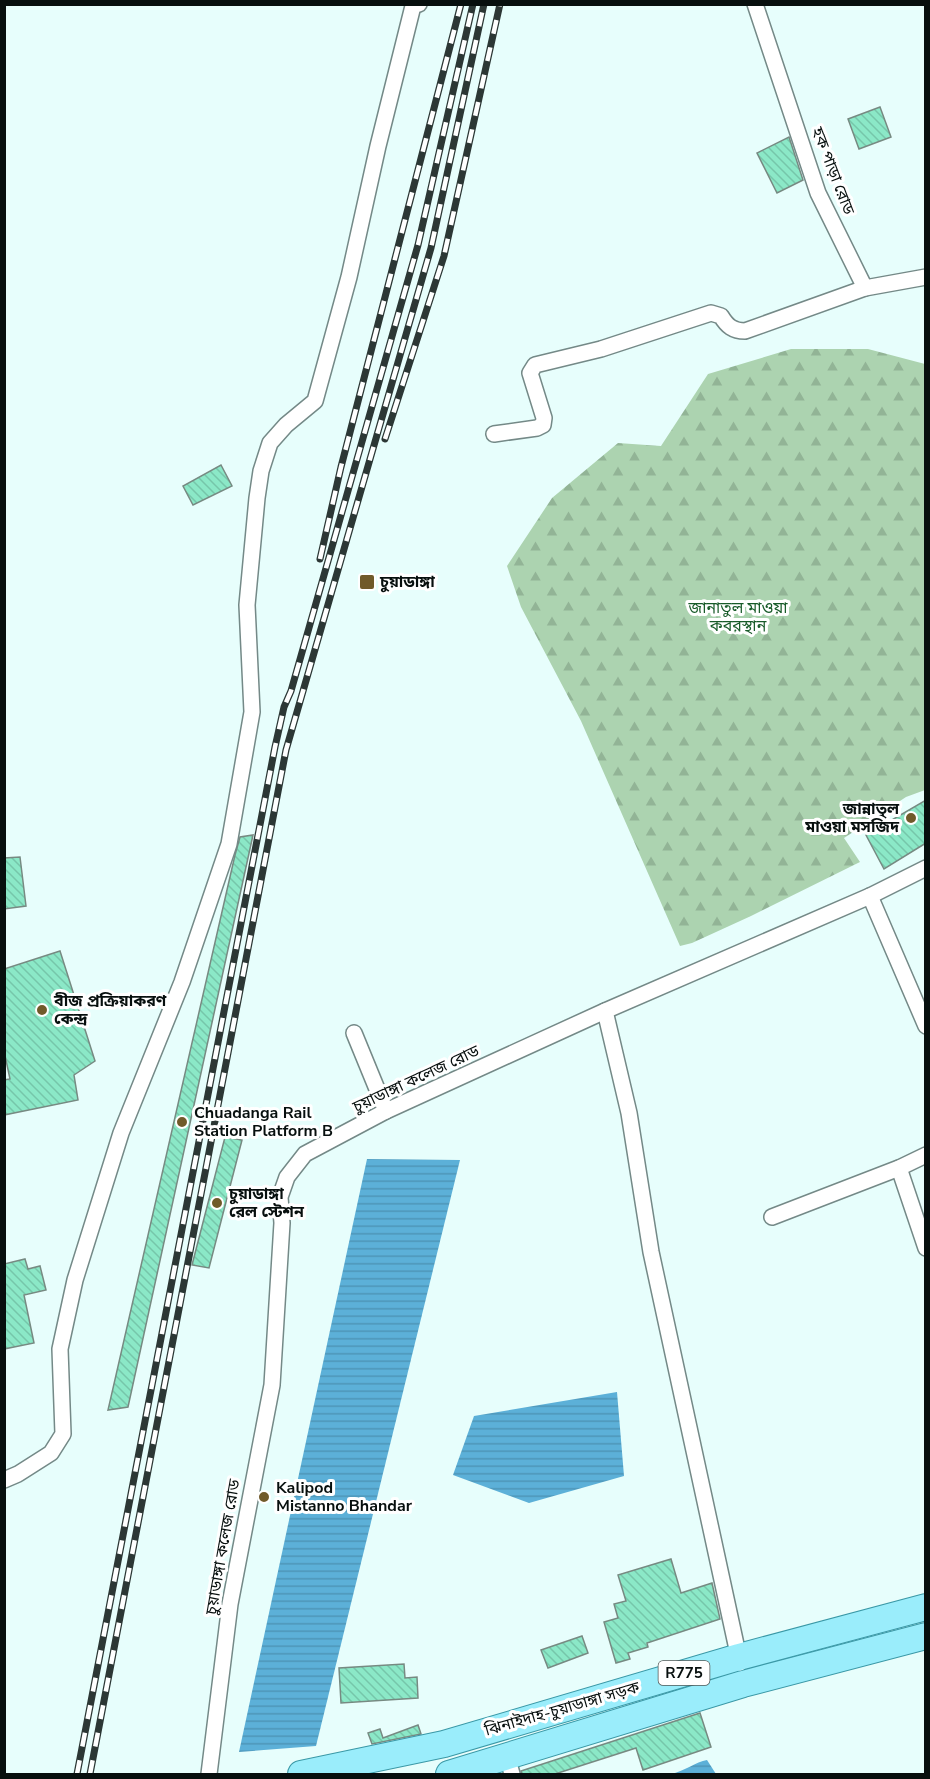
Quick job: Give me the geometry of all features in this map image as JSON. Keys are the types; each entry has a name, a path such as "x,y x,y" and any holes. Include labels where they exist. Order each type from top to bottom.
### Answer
{"main road":[{"name":"ঝিনাইদাহ-চুয়াডাঙ্গা সড়ক","path":"301,1774 444,1744 739,1657 926,1606"},
{"path":"866,1623 873,1651"},
{"name":"ঝিনাইদাহ-চুয়াডাঙ্গা সড়ক","path":"449,1774 509,1765 743,1684 926,1636"}],"street":[{"name":"হক পাড়া রোড","path":"755,4 818,193 866,288"},
{"path":"4,1480 51,1453 63,1434 60,1349 75,1280 121,1133 182,982 229,844 252,712 247,605 261,471 270,443 286,425 315,401 349,277 378,146 415,5"},
{"path":"494,434 537,428 543,425 544,418 530,373 536,365 601,349 711,313 721,316 732,328 745,331 866,288 926,277"},
{"name":"চুয়াডাঙ্গা কলেজ রোড","path":"209,1774 230,1604 272,1385 282,1223 280,1197 287,1177 305,1154 386,1111 605,1011 870,896 926,868"},
{"path":"870,896 926,1026"},
{"path":"605,1011 629,1113 651,1252 743,1684"},
{"path":"354,1033 386,1111"},
{"path":"772,1217 899,1168 926,1155"},
{"path":"899,1168 926,1248"}],"green space":[{"name":"জানাতুল মাওয়া কবরস্থান","path":"791,349 868,349 925,364 925,790 906,797 844,838 860,862 751,916 692,943 680,946 581,721 521,607 507,566 552,498 618,443 661,446 708,374"}],"water":[{"path":"367,1159 460,1160 316,1746 239,1752"},
{"path":"617,1392 624,1476 529,1503 453,1475 474,1416"},
{"path":"707,1760 716,1774 672,1774 681,1771"}],"building":[{"path":"880,107 891,137 859,149 848,119"},
{"path":"789,137 803,180 777,193 757,153"},
{"path":"221,465 232,486 193,505 183,486"},
{"name":"জান্নাতুল মাওয়া মসজিদ","path":"926,800 926,843 884,869 866,835"},
{"name":"Chuadanga Rail Station Platform B","path":"253,835 128,1407 108,1410 235,855 240,837"},
{"path":"20,857 26,906 4,909 4,858"},
{"name":"বীজ প্রক্রিয়াকরণ কেন্দ্র","path":"60,951 95,1061 74,1075 78,1100 4,1115 4,1080 10,1079 4,1051 4,969"},
{"name":"চুয়াডাঙ্গা রেল স্টেশন","path":"225,1137 242,1140 209,1268 192,1265"},
{"path":"25,1259 28,1269 40,1266 46,1290 24,1295 34,1343 4,1349 4,1264"},
{"path":"671,1559 681,1593 712,1583 720,1619 647,1643 648,1647 628,1653 630,1659 616,1663 604,1622 618,1618 614,1604 626,1601 618,1575"},
{"path":"582,1636 588,1653 548,1668 541,1650"},
{"path":"404,1664 405,1678 417,1677 418,1698 341,1703 339,1668"},
{"path":"700,1713 711,1747 643,1770 636,1748 555,1774 522,1774 521,1771"},
{"path":"418,1725 421,1734 372,1744 368,1733 380,1729 383,1738"}],"railway":[{"path":"320,559 341,467 461,4"},
{"path":"77,1774 275,747 284,707 291,691 418,245 473,4"},
{"path":"90,1774 286,750 431,248 484,4"},
{"path":"385,439 444,256 500,4"}],"place":[{"name":"চুয়াডাঙ্গা","path":"367,582"},
{"name":"জান্নাতুল মাওয়া মসজিদ","path":"911,818"},
{"name":"বীজ প্রক্রিয়াকরণ কেন্দ্র","path":"42,1010"},
{"name":"Chuadanga Rail Station Platform B","path":"182,1122"},
{"name":"চুয়াডাঙ্গা রেল স্টেশন","path":"217,1203"},
{"name":"Kalipod Mistanno Bhandar","path":"264,1497"}]}
